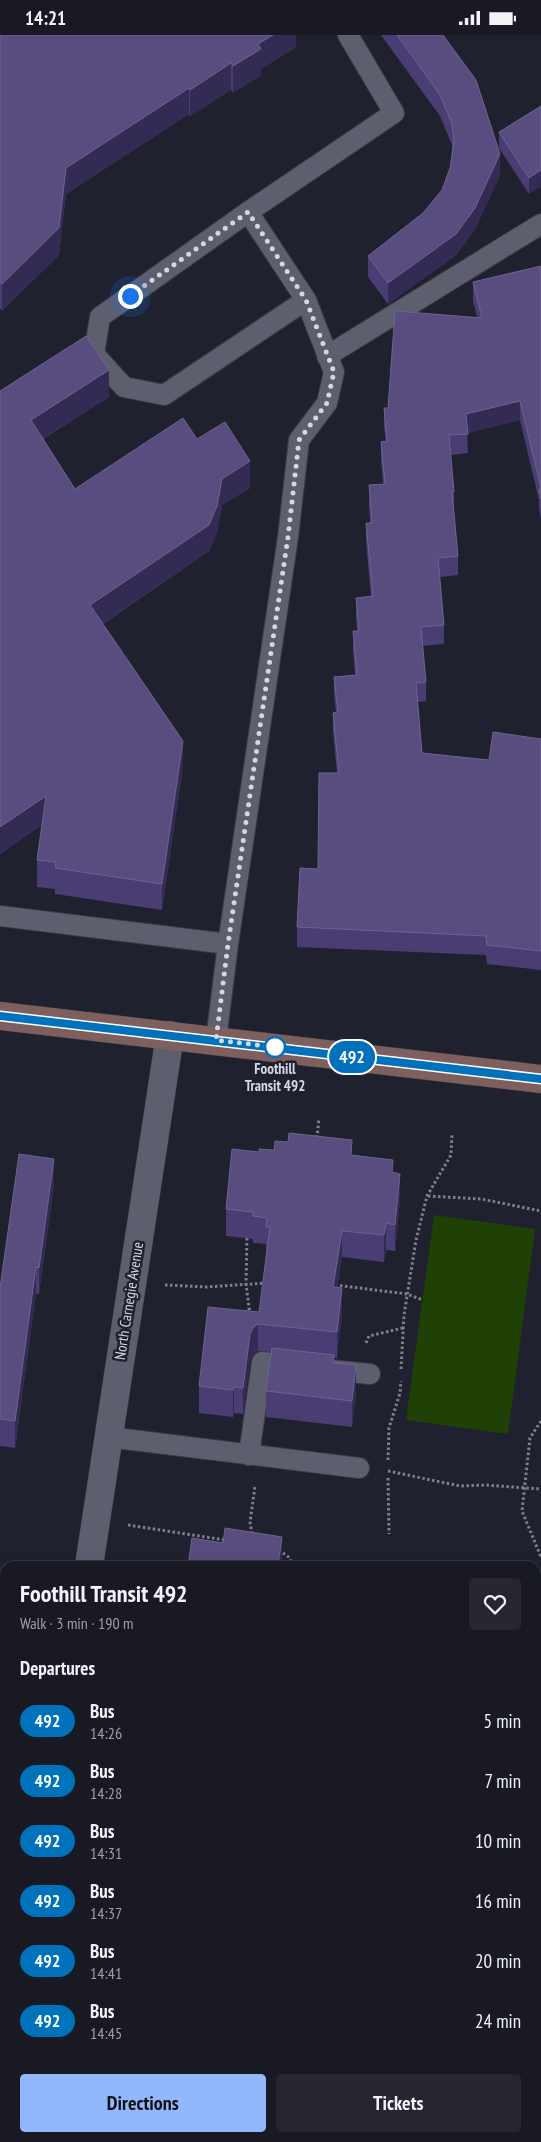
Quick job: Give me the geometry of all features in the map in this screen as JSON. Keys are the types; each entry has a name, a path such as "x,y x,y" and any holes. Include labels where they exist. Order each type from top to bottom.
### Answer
{"main road":[{"path":"0,1017 216,1040 541,1079"}],"street":[{"name":"North Carnegie Avenue","path":"90,1561 170,1035"}],"lane":[{"path":"306,300 164,395 124,387 94,354 100,317 248,212 394,113 348,35"},
{"path":"216,1040 228,944 288,537 299,440 327,403 334,372 306,300 248,212"},
{"path":"327,356 541,224"},
{"path":"0,917 228,944"},
{"path":"254,1455 262,1362 370,1375"},
{"path":"108,1437 359,1468"}],"path":[{"path":"316,1144 319,1118"},
{"path":"389,1534 388,1471 390,1428 400,1393 403,1329 416,1240 427,1196 451,1155 452,1134"},
{"path":"427,1196 481,1199 541,1211"},
{"path":"247,1238 246,1284 253,1340 262,1362"},
{"path":"163,1285 206,1287 272,1283"},
{"path":"328,1284 408,1294 423,1300"},
{"path":"541,1421 530,1438 522,1511 541,1557"},
{"path":"253,1538 250,1523 254,1455"},
{"path":"388,1471 460,1486 485,1485 541,1489"},
{"path":"128,1525 234,1541"},
{"path":"278,1549 290,1558 291,1561"}],"green space":[{"path":"434,1215 535,1229 508,1434 406,1420"}],"building":[{"path":"0,35 273,35 258,44 261,49 233,66 231,63 190,90 189,88 66,168 59,228 2,284 0,282"},
{"path":"397,35 443,35 476,80 500,154 475,208 456,234 388,283 368,256 423,213 442,190 450,168 454,142 452,124 440,95"},
{"path":"541,106 541,170 529,178 499,132"},
{"path":"541,266 541,488 520,401 466,414 468,434 449,435 458,556 438,558 444,625 421,627 426,682 416,683 422,753 489,760 493,732 541,739 541,951 487,945 486,936 297,927 300,868 318,869 319,773 339,773 333,713 338,712 334,677 357,675 353,631 359,631 356,598 373,596 366,523 372,523 369,485 385,484 381,442 387,441 384,408 388,408 395,311 482,318 473,282"},
{"path":"86,336 109,370 31,420 75,489 183,418 197,439 225,422 250,461 222,479 217,506 209,525 90,605 183,741 162,884 55,868 56,862 37,860 46,796 0,827 0,391"},
{"path":"289,1133 352,1140 351,1155 393,1160 392,1172 400,1174 395,1225 386,1223 384,1235 342,1231 333,1287 342,1288 337,1332 258,1324 250,1334 243,1388 234,1387 233,1390 199,1386 208,1307 259,1312 270,1227 266,1227 267,1218 253,1216 253,1212 226,1209 232,1149 259,1152 259,1149 274,1150 275,1141 288,1142"},
{"path":"19,1154 54,1159 39,1268 36,1267 15,1421 0,1419 0,1288"},
{"path":"272,1348 334,1355 333,1363 356,1365 352,1401 266,1391"},
{"path":"225,1528 282,1537 279,1561 189,1561 192,1538 223,1543"}],"bus line":[{"name":"492","path":"0,1016 541,1079"}],"place":[{"name":"Foothill Transit 492","path":"275,1047"}],"route":[{"path":"130,296 248,212 306,300 334,372 327,403 299,440 288,537 228,944 216,1040 275,1047"}]}
